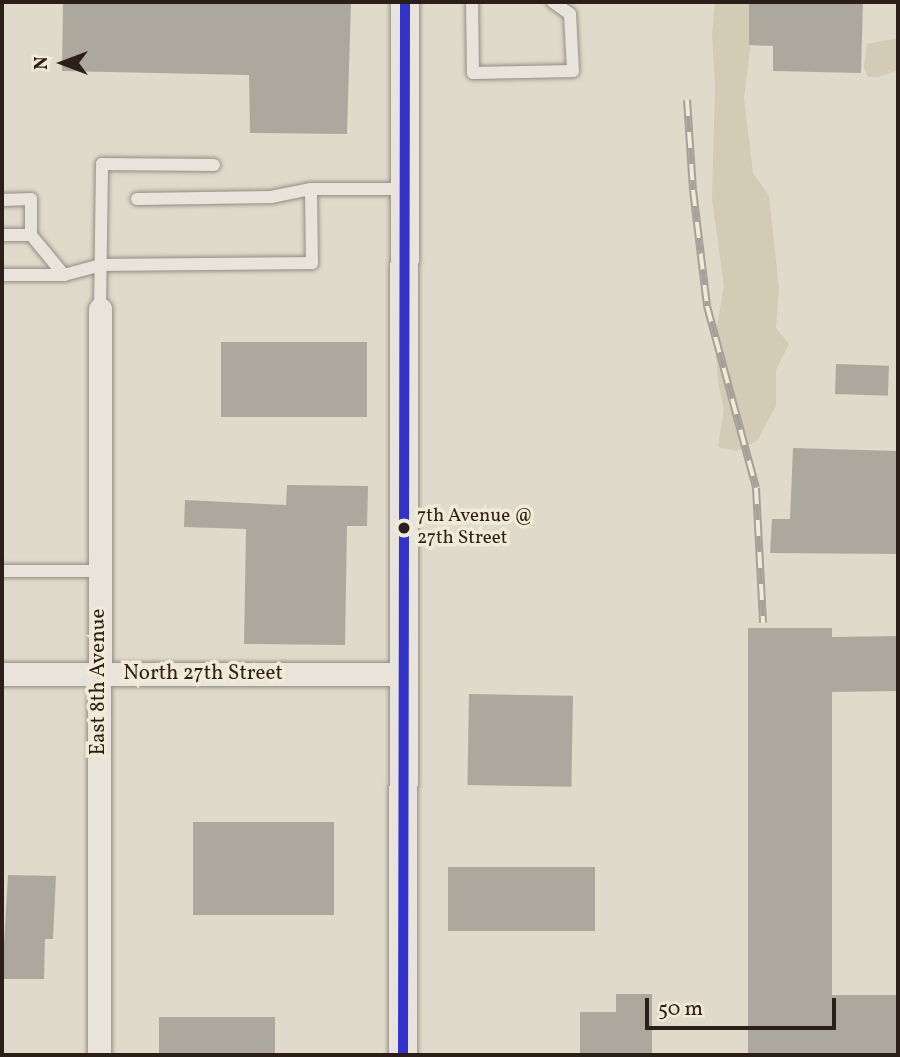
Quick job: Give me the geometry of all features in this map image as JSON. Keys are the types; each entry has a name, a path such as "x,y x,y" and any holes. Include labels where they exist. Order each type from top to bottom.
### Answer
{"street":[{"path":"403,1055 405,2"},
{"name":"East 8th Avenue","path":"99,1055 100,309"},
{"name":"North 27th Street","path":"2,674 404,674"}],"lane":[{"path":"472,2 472,73 573,71 570,14 553,2"},
{"path":"100,309 102,164 214,165"},
{"path":"137,198 271,197 312,189 405,189"},
{"path":"2,275 64,275 101,265 312,263 312,189"},
{"path":"2,200 31,199 31,235 64,275"},
{"path":"2,235 31,235"},
{"path":"2,571 99,571"}],"shaded area":[{"path":"715,2 756,2 744,98 753,173 769,196 779,289 776,328 789,344 776,370 776,406 757,441 737,451 718,447 724,409 718,383 715,337 724,286 712,199 715,86 712,34"},
{"path":"898,38 898,70 878,77 868,77 864,67 867,44"}],"building":[{"path":"63,2 351,2 347,134 250,133 249,75 62,71"},
{"path":"749,2 863,2 861,73 773,71 773,46 749,45"},
{"path":"221,342 367,342 367,417 221,417"},
{"path":"836,364 889,366 888,396 835,394"},
{"path":"793,448 898,451 898,554 770,553 772,519 790,519"},
{"path":"287,485 368,486 367,526 347,526 345,645 244,644 246,529 184,527 185,500 286,505"},
{"path":"748,628 832,628 832,637 898,636 898,691 832,692 832,995 898,995 898,1055 748,1055"},
{"path":"469,694 573,696 571,787 467,785"},
{"path":"193,822 334,822 334,915 193,915"},
{"path":"448,867 595,867 595,931 448,931"},
{"path":"8,875 56,876 53,939 45,939 44,979 2,979"},
{"path":"616,994 652,994 652,1055 580,1055 580,1012 616,1012"},
{"path":"159,1017 275,1017 275,1055 159,1055"}],"railway":[{"path":"687,100 693,190 707,306 756,488 763,623"}],"transit line":[{"path":"403,1055 405,2"}],"place":[{"name":"7th Avenue @ 27th Street","path":"404,528"}]}
